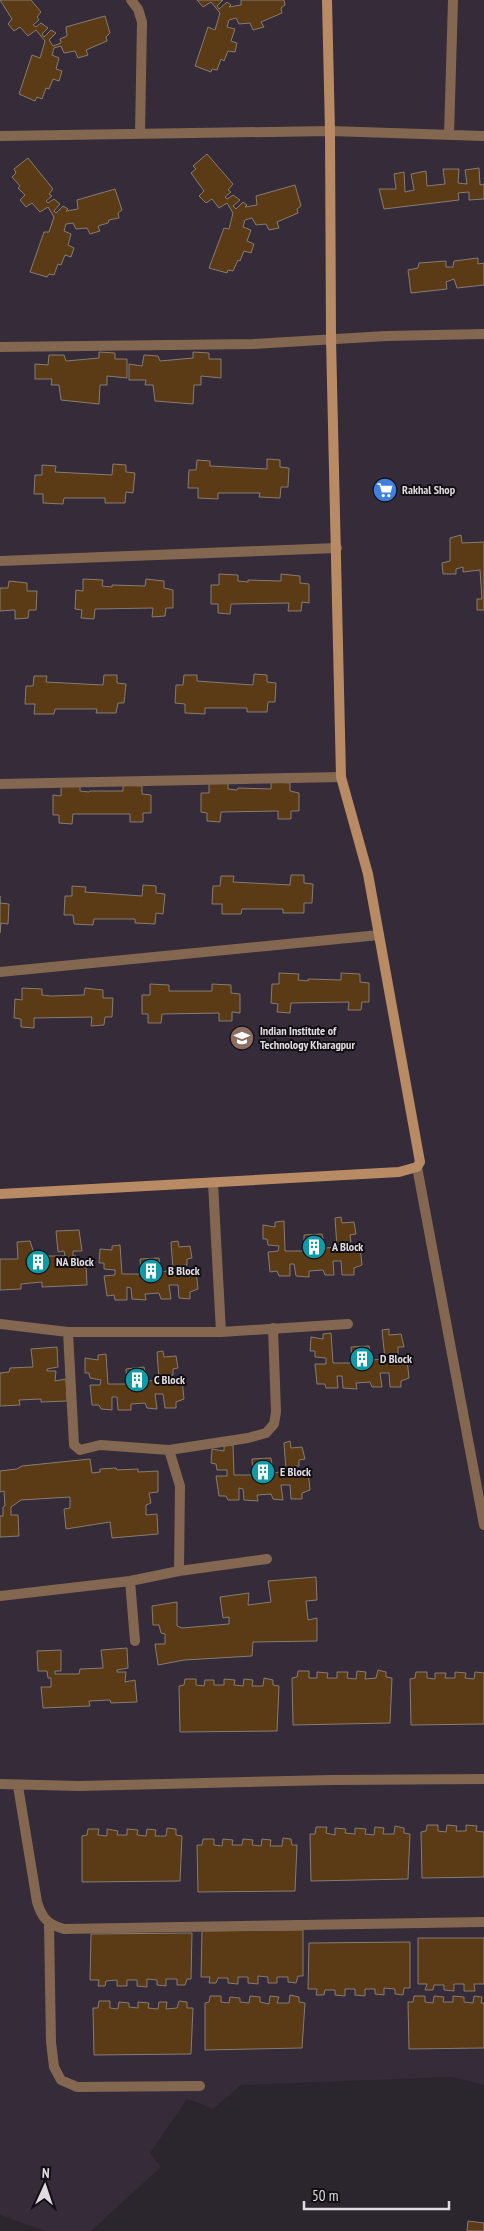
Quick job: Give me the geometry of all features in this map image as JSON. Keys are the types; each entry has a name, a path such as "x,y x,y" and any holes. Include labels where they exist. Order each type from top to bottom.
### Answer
{"street":[{"path":"131,0 138,9 142,22 140,134"},
{"path":"327,0 331,339 341,777 368,874 419,1153 417,1168 484,1525"},
{"path":"449,135 453,0"},
{"path":"0,136 330,131 484,136"},
{"path":"0,347 244,344 484,334"},
{"path":"0,561 337,548"},
{"path":"0,784 341,777"},
{"path":"0,972 379,935"},
{"path":"0,1194 399,1172 417,1168"},
{"path":"213,1183 221,1332"},
{"path":"0,1324 68,1332 221,1332 348,1324"},
{"path":"68,1332 74,1445 80,1450 100,1445 169,1450 248,1438 266,1433 274,1424 276,1412 273,1328"},
{"path":"169,1450 180,1486 179,1571"},
{"path":"0,1596 130,1581 179,1571 267,1559"},
{"path":"130,1581 135,1641"},
{"path":"0,1784 18,1786 484,1779"},
{"path":"18,1786 37,1902 42,1916 49,1924 64,1929 484,1922"},
{"path":"49,1924 51,2042 54,2067 61,2080 78,2087 200,2086"}],"shaded area":[{"name":"Indian Institute of Technology Kharagpur","path":"0,0 484,0 484,2085 452,2077 241,2085 213,2109 187,2099 150,2153 161,2167 91,2231 46,2231 0,2215"}],"building":[{"path":"0,0 31,0 41,12 37,17 39,20 33,25 36,27 41,23 48,28 42,34 44,37 51,30 56,33 49,40 53,46 61,43 60,39 67,36 66,27 105,16 110,33 106,37 107,41 86,50 88,55 78,58 75,51 64,53 61,46 54,48 52,55 59,58 56,69 62,71 59,81 53,79 49,89 46,88 42,99 37,97 35,101 19,94 32,55 40,58 45,41 36,30 28,36 20,27 14,31 8,24 12,19"},
{"path":"197,0 223,0 217,6 219,9 227,2 231,5 229,7 241,5 241,0 284,0 285,5 281,8 282,13 261,22 264,27 253,30 250,23 239,24 236,18 229,20 227,27 235,29 231,41 237,43 235,52 228,51 224,61 221,59 217,70 212,69 211,72 195,66 208,27 215,30 220,13 211,2 203,7"},
{"path":"207,154 233,184 228,190 231,192 225,197 227,199 233,195 240,200 233,206 236,209 243,202 247,205 245,207 257,205 256,196 295,185 301,206 297,209 298,213 277,222 279,228 269,230 266,224 256,225 252,218 245,220 243,227 251,230 247,241 254,244 251,253 244,251 233,271 228,270 227,273 209,268 224,228 229,229 233,213 227,203 219,208 212,199 206,203 199,196 204,191 191,173 196,169 193,166"},
{"path":"28,158 53,189 49,194 52,196 46,201 48,203 54,199 60,204 54,211 56,213 63,206 68,209 66,211 78,209 77,200 115,189 122,210 118,213 119,218 109,220 108,223 98,226 100,231 90,234 87,228 76,229 73,223 66,224 64,231 71,234 68,245 74,248 71,257 65,255 61,265 58,264 54,275 49,274 47,277 30,272 44,232 49,232 54,217 48,207 40,212 32,203 26,207 20,200 25,195 18,188 20,186 12,177 16,173 14,169"},
{"path":"479,168 480,185 484,184 484,199 469,200 469,192 458,193 459,200 384,209 379,189 396,189 394,174 404,172 405,192 414,190 411,174 426,171 427,186 445,184 443,169 459,169 458,183 467,184 465,170"},
{"path":"478,258 478,264 484,263 484,285 457,288 454,279 446,282 447,289 411,293 408,270 418,268 419,263 446,261 446,267 453,267 454,261"},
{"path":"99,352 115,353 115,359 127,359 127,378 107,376 107,385 100,385 99,404 61,400 59,385 51,385 52,379 35,379 35,364 48,365 49,355 64,355 66,361 99,358"},
{"path":"193,352 209,353 209,359 221,359 221,378 201,376 201,385 194,385 193,404 155,401 153,385 145,385 146,380 129,380 129,364 142,366 144,355 158,356 160,361 193,358"},
{"path":"267,459 280,460 280,467 289,468 288,487 281,487 280,498 259,497 260,493 218,493 218,499 198,498 198,488 188,488 189,470 196,470 197,460 210,461 210,466 267,469"},
{"path":"113,464 126,465 126,472 135,473 133,493 126,492 125,503 105,503 105,498 64,498 63,504 43,503 43,494 34,494 35,475 42,475 42,465 56,466 55,472 112,475"},
{"path":"461,535 462,543 484,542 484,610 477,610 477,599 482,599 480,570 463,572 463,567 456,569 456,574 443,574 442,563 450,561 450,538"},
{"path":"219,574 238,575 238,581 248,582 248,580 281,581 281,574 300,576 300,583 309,584 309,603 302,602 301,611 288,611 289,603 231,604 230,614 218,613 218,604 211,604 211,585 219,585"},
{"path":"83,579 103,580 102,586 112,587 112,585 145,586 146,579 164,581 164,588 173,590 173,608 166,608 165,616 152,617 153,608 95,609 94,619 81,618 82,610 75,609 76,590 83,591"},
{"path":"9,581 27,583 27,591 37,591 36,610 29,610 28,618 15,619 15,610 0,611 0,588 8,588"},
{"path":"254,674 267,675 267,682 276,683 275,702 268,702 267,712 247,712 247,708 205,708 205,714 185,713 185,704 175,703 176,685 183,685 184,675 197,675 197,681 253,685"},
{"path":"104,675 117,675 117,683 126,684 124,703 118,703 116,713 96,713 97,709 55,709 54,714 34,714 35,704 25,704 26,686 33,686 34,676 47,676 46,682 103,685"},
{"path":"209,782 228,783 228,789 237,790 238,788 271,789 271,782 290,783 290,791 299,793 299,811 291,811 291,819 278,819 278,811 221,812 220,822 207,821 207,813 201,812 201,793 209,793"},
{"path":"61,785 80,786 80,791 89,792 123,791 123,785 142,786 142,794 151,795 151,813 143,813 143,822 130,822 130,814 73,814 72,824 59,823 59,815 53,815 53,795 61,796"},
{"path":"291,875 304,875 304,883 313,884 312,903 304,903 304,913 283,913 283,909 242,909 241,914 222,914 222,904 212,904 213,886 220,886 221,876 234,876 233,882 290,885"},
{"path":"143,885 156,886 156,893 165,894 163,914 156,913 155,924 135,923 135,919 94,919 93,925 74,924 73,915 64,915 65,896 72,896 72,886 86,887 85,892 142,896"},
{"path":"0,903 9,904 8,924 1,923 0,933"},
{"path":"279,973 299,974 298,980 308,981 308,979 341,980 341,973 360,974 360,982 369,983 369,1002 362,1002 361,1010 348,1010 349,1002 291,1003 290,1013 277,1012 278,1004 271,1003 272,984 279,984"},
{"path":"150,984 169,985 169,991 212,991 212,984 231,985 231,993 240,994 240,1013 232,1012 232,1021 219,1021 219,1013 162,1014 161,1023 148,1023 148,1014 142,1014 142,995 150,995"},
{"path":"22,988 42,989 42,995 51,996 84,995 85,988 103,990 103,998 113,998 112,1017 105,1017 104,1025 91,1026 92,1017 34,1018 34,1028 21,1027 21,1019 14,1018 15,999 22,1000"},
{"name":"A Block","path":"341,1217 342,1223 354,1222 356,1234 350,1235 351,1242 343,1242 343,1247 360,1246 362,1265 354,1268 354,1275 342,1275 341,1261 333,1261 334,1275 325,1275 323,1270 309,1271 309,1277 296,1276 294,1264 290,1264 290,1276 279,1276 277,1271 270,1272 268,1252 278,1251 279,1246 268,1245 267,1239 263,1239 263,1225 275,1227 275,1222 284,1221 285,1251 304,1251 304,1235 322,1234 325,1248 337,1247 335,1218"},
{"name":"NA Block","path":"79,1230 82,1251 73,1251 73,1256 76,1256 77,1266 86,1265 87,1285 42,1287 42,1282 21,1284 21,1289 0,1290 0,1259 18,1259 17,1242 30,1241 35,1256 65,1256 64,1251 58,1252 56,1231"},
{"name":"B Block","path":"178,1241 179,1247 190,1246 192,1258 187,1259 187,1265 179,1266 179,1271 196,1270 198,1289 190,1292 190,1299 179,1298 178,1285 169,1285 171,1299 161,1299 159,1293 145,1294 146,1300 132,1299 131,1288 127,1287 127,1300 115,1300 114,1295 107,1296 104,1276 115,1275 115,1270 104,1269 104,1263 99,1263 100,1249 112,1250 112,1246 120,1245 122,1274 141,1274 140,1259 159,1258 161,1272 173,1270 171,1242"},
{"name":"D Block","path":"389,1329 389,1335 401,1334 404,1347 398,1347 398,1354 390,1355 390,1360 407,1359 409,1378 401,1381 401,1387 390,1387 389,1373 380,1373 382,1387 372,1387 370,1382 356,1383 357,1389 343,1388 342,1376 337,1376 338,1388 326,1388 325,1384 317,1384 315,1364 326,1364 326,1358 315,1357 315,1351 310,1351 311,1337 323,1339 323,1334 331,1333 333,1363 352,1363 351,1347 369,1346 372,1360 385,1359 382,1330"},
{"path":"57,1347 58,1367 47,1369 47,1371 56,1371 55,1381 66,1379 67,1401 41,1402 41,1399 19,1400 20,1405 0,1406 0,1373 9,1372 10,1368 33,1367 31,1349"},
{"name":"C Block","path":"163,1351 164,1357 176,1356 178,1368 173,1369 173,1375 165,1376 165,1381 182,1380 184,1399 176,1402 176,1408 165,1408 163,1394 155,1394 157,1409 147,1408 145,1403 131,1404 131,1410 118,1410 117,1397 112,1397 112,1410 101,1409 99,1405 92,1405 90,1385 100,1385 101,1380 90,1378 89,1373 85,1373 85,1358 98,1360 98,1355 106,1354 108,1384 127,1384 126,1369 144,1367 147,1381 159,1380 157,1352"},
{"name":"E Block","path":"290,1441 291,1448 302,1447 305,1459 299,1460 299,1466 291,1467 292,1472 308,1471 310,1490 302,1493 302,1499 291,1499 290,1485 281,1485 283,1500 273,1499 271,1494 257,1495 258,1501 244,1500 243,1489 239,1488 239,1500 228,1500 226,1496 219,1496 216,1476 227,1476 227,1470 217,1470 216,1464 211,1463 212,1449 224,1451 224,1446 233,1445 234,1475 253,1475 252,1459 271,1458 273,1473 286,1471 284,1443"},
{"path":"90,1459 92,1473 100,1472 100,1469 116,1468 117,1470 138,1469 138,1472 158,1471 158,1492 149,1493 151,1503 146,1505 146,1515 157,1514 158,1534 112,1538 110,1522 66,1529 64,1509 70,1508 70,1497 21,1500 11,1507 11,1515 18,1515 19,1536 0,1537 0,1516 3,1516 3,1507 5,1506 4,1491 0,1492 0,1471 17,1469 22,1466"},
{"path":"316,1577 317,1600 306,1601 308,1620 317,1618 317,1641 253,1642 252,1656 184,1660 158,1665 155,1644 165,1644 165,1634 161,1633 159,1625 153,1625 152,1606 177,1602 177,1626 182,1628 229,1624 229,1617 223,1618 220,1597 249,1593 248,1605 271,1602 268,1581"},
{"path":"127,1648 128,1668 117,1670 117,1672 126,1672 125,1682 135,1680 137,1702 111,1703 110,1700 89,1701 90,1706 43,1708 41,1687 51,1687 51,1678 48,1678 47,1671 38,1671 37,1651 61,1650 61,1671 55,1671 55,1674 79,1674 80,1669 103,1668 101,1650"},
{"path":"378,1670 386,1672 386,1677 392,1678 390,1723 293,1725 292,1678 297,1677 298,1671 309,1671 309,1678 317,1678 317,1672 328,1673 327,1678 337,1678 337,1672 348,1672 347,1678 356,1679 357,1671 366,1672 365,1679 376,1678"},
{"path":"416,1672 427,1672 427,1678 435,1679 435,1673 446,1673 445,1678 455,1678 455,1672 466,1673 465,1678 474,1679 475,1672 484,1673 484,1724 411,1725 410,1679 415,1678"},
{"path":"264,1678 273,1680 273,1685 279,1686 277,1731 180,1732 179,1686 184,1685 185,1679 196,1679 196,1685 204,1686 205,1680 214,1680 214,1685 224,1685 224,1679 235,1680 234,1685 243,1686 244,1679 253,1680 252,1686 263,1686"},
{"path":"427,1825 438,1825 438,1831 446,1832 447,1825 457,1826 456,1831 466,1831 466,1825 477,1826 476,1831 484,1832 484,1877 422,1878 421,1832 426,1831"},
{"path":"395,1826 404,1828 404,1833 410,1834 408,1879 311,1881 310,1834 315,1834 316,1827 327,1827 326,1833 335,1835 335,1828 346,1829 345,1833 355,1834 355,1828 366,1829 365,1834 374,1835 375,1827 384,1828 383,1834 394,1834"},
{"path":"167,1828 176,1829 176,1835 182,1836 180,1881 82,1882 82,1836 87,1835 88,1829 99,1829 98,1835 107,1836 107,1829 118,1831 117,1835 127,1835 127,1829 138,1830 137,1835 146,1836 147,1829 156,1830 155,1836 166,1836"},
{"path":"283,1838 291,1839 292,1845 297,1845 295,1891 198,1892 197,1845 202,1845 203,1839 214,1839 214,1845 222,1846 223,1839 233,1840 232,1845 242,1845 243,1839 253,1840 252,1845 261,1846 262,1839 271,1840 270,1846 282,1846"},
{"path":"303,1930 303,1976 298,1976 296,1983 288,1982 288,1977 277,1977 277,1983 268,1983 268,1977 258,1976 258,1984 248,1983 248,1977 238,1977 238,1984 228,1983 228,1978 218,1978 216,1983 209,1983 210,1977 201,1977 202,1931"},
{"path":"192,1933 191,1979 187,1979 185,1985 177,1985 177,1979 166,1979 166,1986 157,1985 157,1980 147,1979 147,1987 137,1986 137,1980 127,1980 127,1986 117,1986 117,1980 106,1981 105,1986 98,1986 99,1980 90,1980 91,1934"},
{"path":"418,1938 484,1938 484,1984 474,1984 475,1991 464,1991 464,1984 454,1984 454,1991 444,1990 444,1985 434,1985 433,1990 425,1990 427,1984 418,1984"},
{"path":"410,1942 410,1988 404,1988 403,1995 395,1994 395,1989 384,1988 384,1995 375,1994 375,1989 365,1989 365,1996 355,1995 355,1989 345,1989 345,1996 335,1995 335,1990 325,1990 324,1995 316,1995 317,1989 308,1989 309,1943"},
{"path":"290,1995 299,1997 299,2002 305,2003 302,2048 205,2050 205,2003 209,2002 210,1996 221,1996 221,2002 229,2003 230,1997 240,1998 240,2002 249,2003 250,1996 260,1997 260,2002 269,2004 270,1996 279,1997 277,2003 289,2003"},
{"path":"414,1996 425,1996 425,2002 433,2003 434,1996 444,1997 443,2002 453,2002 453,1996 464,1997 464,2002 473,2003 474,1996 482,1997 481,2003 484,2003 484,2048 409,2049 408,2002 413,2002"},
{"path":"99,2001 110,2001 110,2008 118,2009 119,2002 129,2003 129,2007 138,2008 138,2002 149,2003 148,2008 158,2009 159,2002 167,2002 166,2009 177,2008 179,2001 187,2002 187,2008 193,2008 191,2054 94,2055 93,2008 98,2008"},
{"path":"468,2221 484,2223 484,2231 467,2231"}],"place":[{"name":"Rakhal Shop","path":"385,490"},
{"name":"Indian Institute of Technology Kharagpur","path":"242,1038"},
{"name":"A Block","path":"314,1247"},
{"name":"NA Block","path":"38,1262"},
{"name":"B Block","path":"151,1271"},
{"name":"D Block","path":"362,1359"},
{"name":"C Block","path":"137,1380"},
{"name":"E Block","path":"263,1472"}]}
